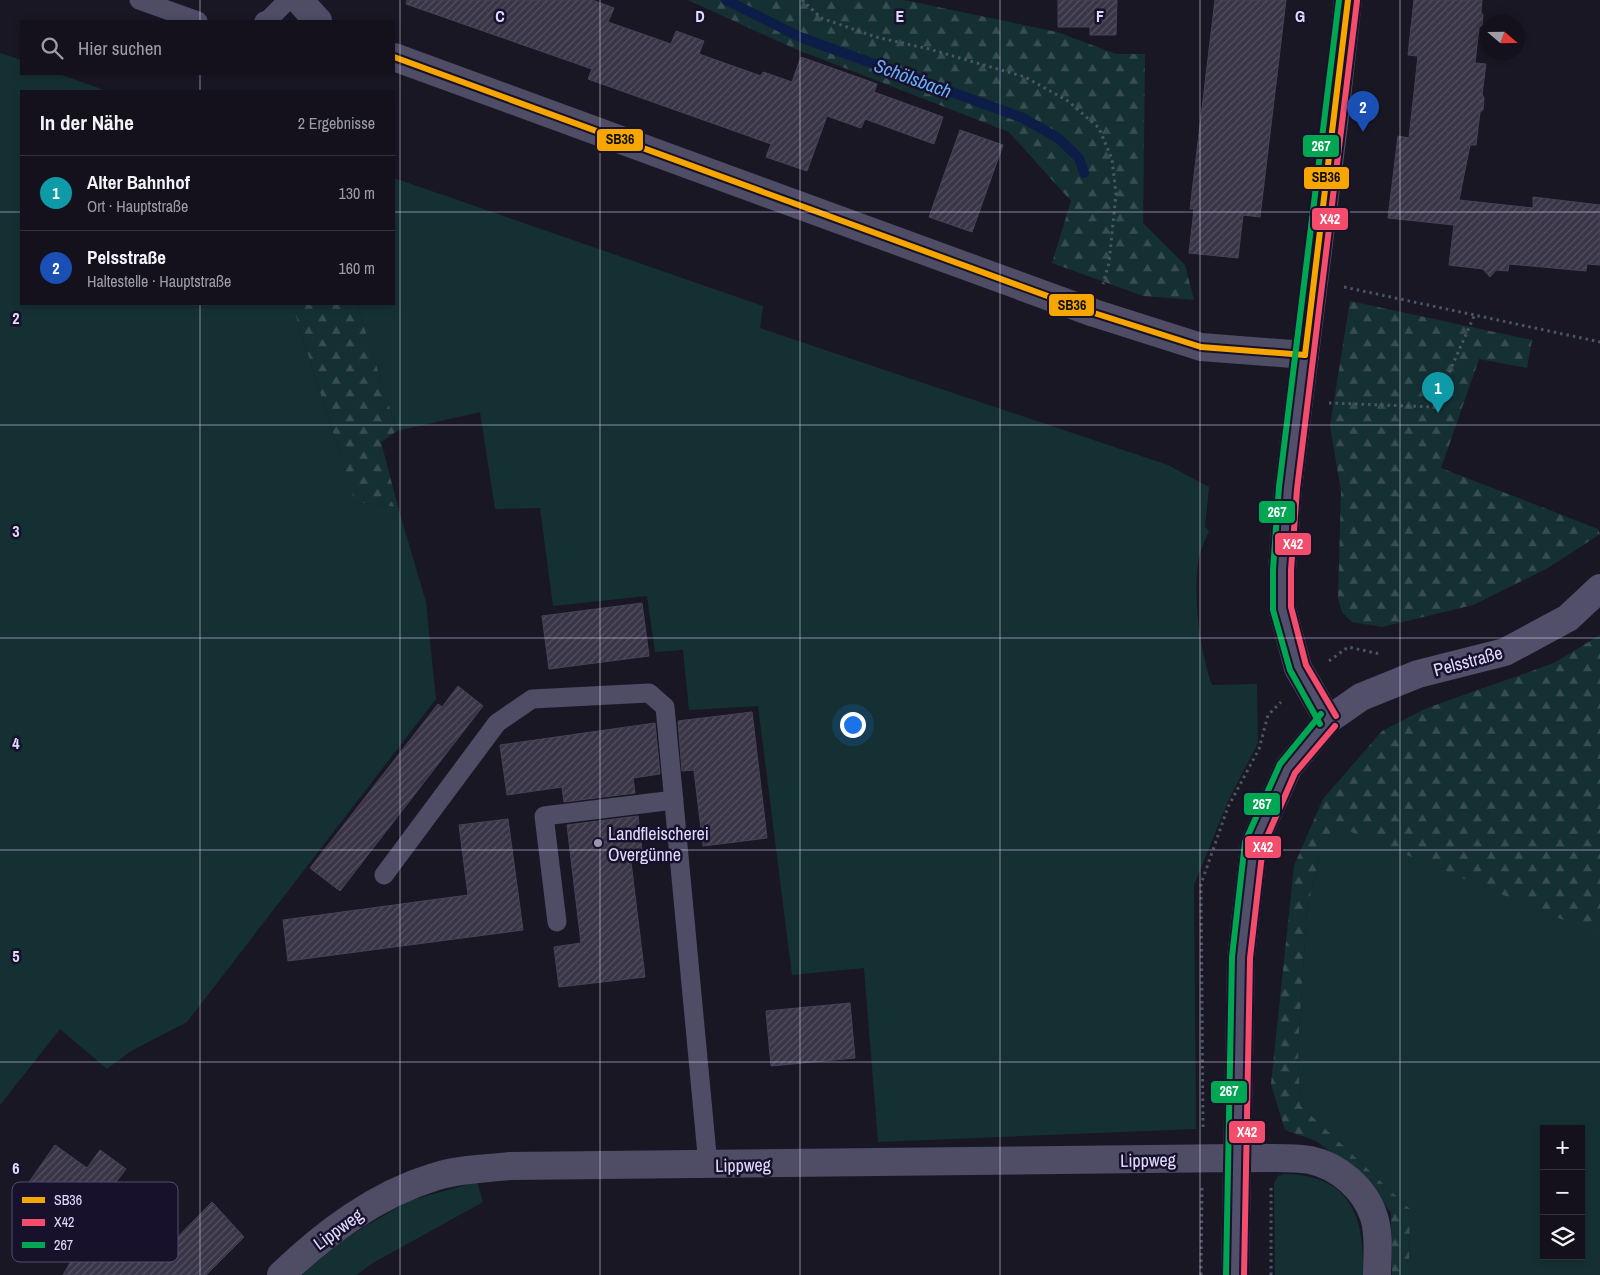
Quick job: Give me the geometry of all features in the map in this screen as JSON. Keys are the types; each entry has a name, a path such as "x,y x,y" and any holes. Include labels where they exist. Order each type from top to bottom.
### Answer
{"main road":[{"path":"1328,720 1298,668 1282,608 1282,570 1286,505 1348,0"},
{"name":"Pelsstraße","path":"1235,1275 1241,957 1254,844 1288,768 1328,720 1361,697 1418,674 1505,652 1568,618 1600,588"}],"street":[{"path":"299,0 317,20"},
{"path":"395,57 1094,313 1201,347 1305,355"},
{"name":"Lippweg","path":"281,1275 324,1236 395,1191 436,1176 510,1166 1236,1158 1310,1160 1331,1167 1350,1180 1365,1200 1374,1218 1378,1244 1377,1275"}],"lane":[{"path":"138,0 195,20"},
{"path":"266,20 288,0"},
{"path":"384,875 497,723 532,699 650,693 665,707 708,1165"},
{"path":"557,922 544,816 674,800"}],"path":[{"path":"802,0 821,18 876,37 930,49 1025,77 1068,101 1099,128 1112,159 1116,194 1109,263 1094,313"},
{"path":"1314,280 1600,342"},
{"path":"1299,402 1434,407 1475,314"},
{"path":"1304,680 1348,647 1380,654 1389,652"},
{"path":"1201,1275 1203,1159"},
{"path":"1271,1159 1271,1275"}],"green space":[{"path":"688,0 904,0 1057,32 1116,54 1145,54 1143,223 1185,265 1194,300 1143,296 1052,263 1071,201 1009,132 793,48"},
{"path":"0,53 20,60 20,75 62,75 104,90 20,90 20,305 292,305 355,502 398,507 426,602 436,699 187,1022 131,1051 107,1069 60,1029 0,1105"},
{"path":"395,178 763,306 760,328 1168,465 1209,487 1205,527 1209,531 1198,563 1196,593 1204,657 1212,685 1257,684 1258,743 1229,799 1194,885 1196,1129 878,1142 864,968 792,975 758,706 689,710 683,650 655,652 647,596 553,606 540,508 495,509 480,412 397,431 357,305 395,305"},
{"path":"1350,301 1532,340 1527,368 1479,359 1441,468 1598,529 1600,534 1548,568 1473,605 1382,627 1352,622 1342,612 1338,598 1341,491 1330,426"},
{"path":"292,305 357,305 397,431 381,442 398,507 355,502"},
{"path":"1600,635 1600,929 1585,929 1337,826 1322,845 1307,909 1298,1047 1300,1105 1410,1209 1409,1275 1392,1275 1391,1212 1350,1165 1314,1140 1285,1130 1271,1084 1294,866 1323,799 1382,731 1427,708 1554,663"},
{"path":"1337,825 1585,929 1600,929 1600,1275 1409,1275 1410,1209 1300,1105 1298,1047 1307,909 1322,845"},
{"path":"1284,1174 1307,1176 1325,1182 1339,1191 1349,1203 1361,1235 1363,1275 1275,1275 1274,1183 1278,1176"},
{"path":"477,1182 483,1202 371,1264 357,1275 302,1275 341,1241 408,1201"}],"building":[{"path":"407,0 592,0 614,8 608,22 671,44 676,31 704,41 699,54 761,76 763,72 792,82 801,57 877,84 874,92 943,117 934,144 865,119 861,128 827,116 807,171 766,157 771,144 588,79 592,69 406,4"},
{"path":"1058,0 1117,0 1116,35 1090,35 1090,27 1058,27"},
{"path":"1215,0 1286,0 1260,217 1243,215 1238,258 1189,253 1194,209 1190,209"},
{"path":"1414,0 1482,0 1481,12 1483,15 1480,15 1475,63 1486,64 1482,94 1484,98 1483,110 1480,112 1476,145 1470,145 1459,200 1533,208 1533,197 1600,205 1600,265 1587,264 1586,271 1509,264 1508,271 1496,270 1490,277 1483,269 1449,265 1454,225 1388,218 1398,136 1409,138 1418,56 1408,55"},
{"path":"960,130 1003,145 972,232 929,217"},
{"path":"642,603 649,656 549,669 542,616"},
{"path":"458,686 483,706 340,891 310,868 438,704 442,707"},
{"path":"752,712 767,838 703,846 694,770 682,771 678,721"},
{"path":"655,723 660,774 633,778 635,793 564,802 562,787 507,795 500,745"},
{"path":"638,816 643,860 631,862 645,977 559,987 554,947 581,943 567,825"},
{"path":"508,819 523,930 288,961 283,920 468,895 459,825"},
{"path":"850,1003 855,1058 771,1066 766,1011"},
{"path":"55,1145 87,1168 100,1150 126,1169 116,1182 29,1182"},
{"path":"212,1202 244,1237 206,1275 63,1275 71,1262 178,1262 178,1237"}],"waterway":[{"name":"Schölsbach","path":"726,0 800,37 1023,118 1058,138 1079,158 1084,173"}],"transit line":[{"name":"267","path":"1320,724 1290,670 1273,610 1273,570 1279,487 1339,0"},
{"name":"SB36","path":"1305,355 1348,0"},
{"name":"X42","path":"1336,716 1306,665 1291,607 1291,570 1297,489 1357,1"},
{"name":"SB36","path":"395,57 1094,313 1201,347 1305,355"},
{"name":"267","path":"1226,1275 1232,957 1245,842 1280,764 1321,714"},
{"name":"X42","path":"1244,1275 1250,958 1263,846 1295,773 1335,726"}],"place":[{"name":"Pelsstraße","path":"1363,132"},
{"name":"Alter Bahnhof","path":"1438,413"},
{"name":"Landfleischerei Overgünne","path":"598,843"}]}
